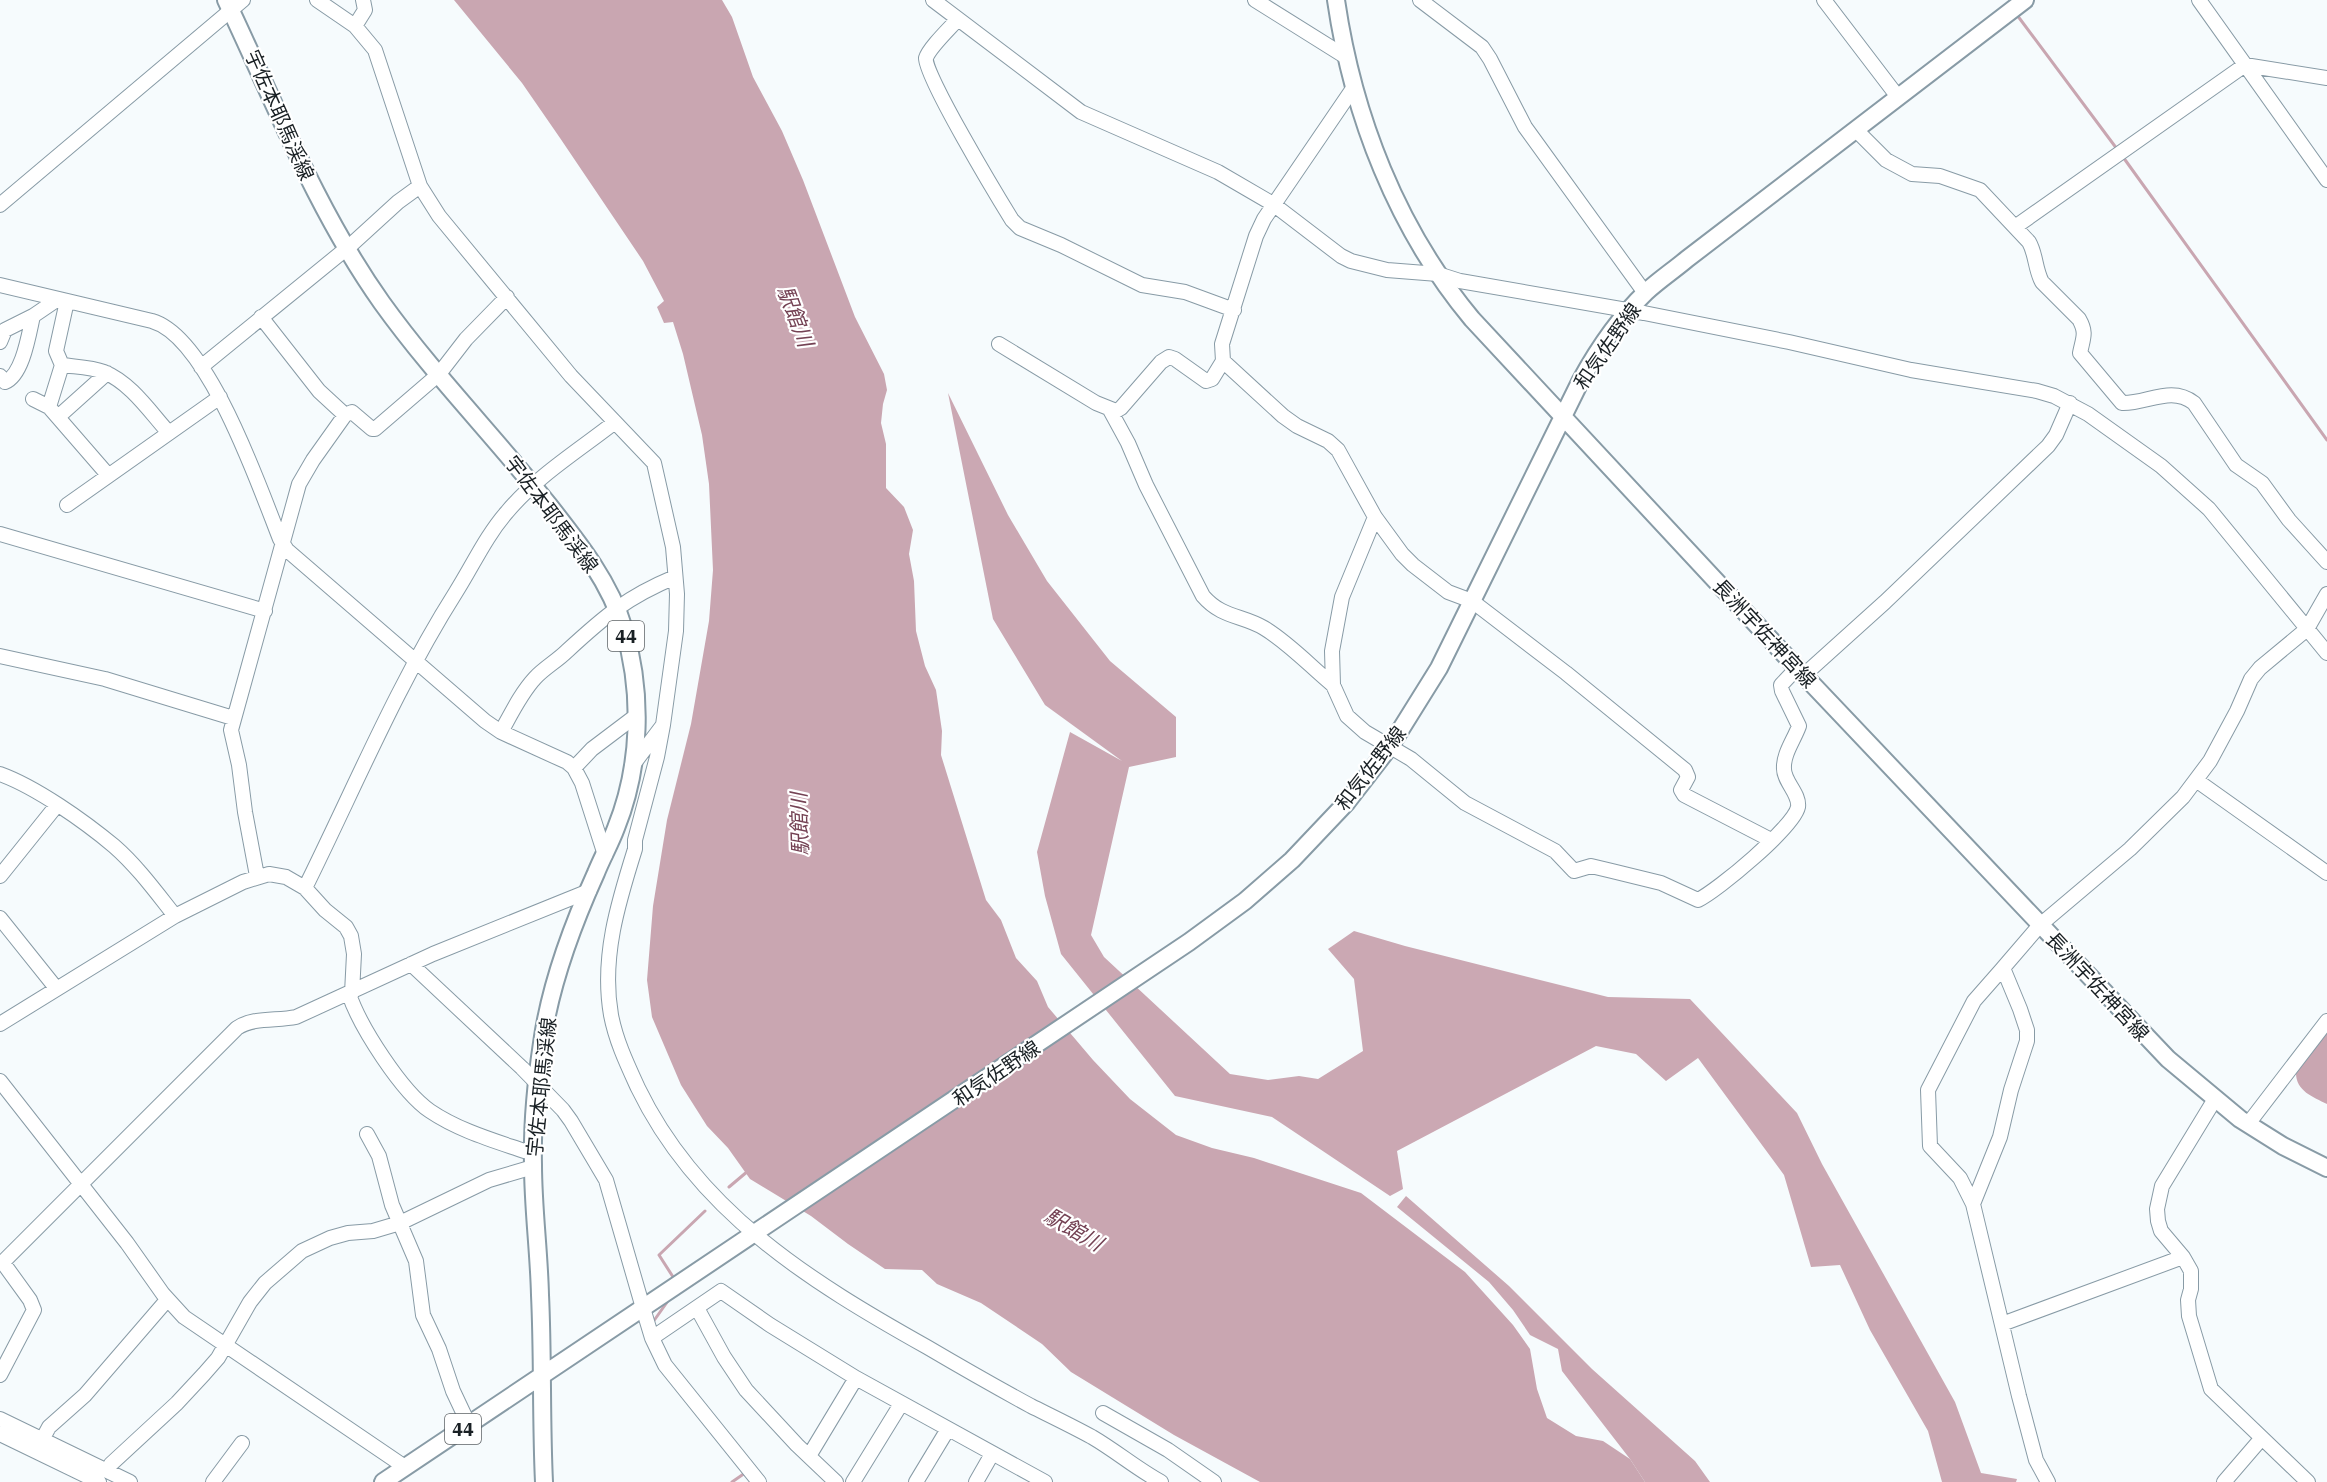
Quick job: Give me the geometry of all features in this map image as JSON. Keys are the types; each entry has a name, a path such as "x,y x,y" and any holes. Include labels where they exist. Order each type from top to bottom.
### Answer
{"main road":[{"name":"長洲宇佐神宮線","path":"1336,0 1354,87 1370,138 1392,192 1422,251 1472,320 2168,1059 2248,1124 2327,1168"},
{"name":"和気佐野線","path":"542,1375 1189,942 1269,880 1341,808 1390,745 1431,682 1589,366 1630,310 1645,293 2025,0"},
{"name":"宇佐本耶馬渓線","path":"233,3 312,186 346,249 393,318 533,484 593,564 616,608 631,656 637,715 636,742 622,812 563,957 548,1013 537,1084 533,1159 540,1295 544,1482"},
{"name":"44","path":"383,1482 542,1375"}],"street":[{"path":"317,0 355,26 375,50 420,186 439,216 571,376 654,463 668,521 675,577 675,631 657,757 635,840 635,849 612,930 608,974 611,1014 616,1040 648,1108 667,1139 696,1178 757,1233 849,1303 1030,1405 1092,1437 1142,1472 1161,1482"},
{"path":"355,26 365,10 363,0"},
{"path":"933,0 1081,112 1218,172 1273,204 1332,250 1351,261 1388,270 1438,274 1460,281 1630,310 1789,342 1921,372 2037,391 2070,403 2161,466 2209,508 2327,653"},
{"path":"1256,0 1346,57"},
{"path":"1420,0 1482,47 1525,127 1645,293"},
{"path":"1824,0 1898,97"},
{"path":"2199,0 2327,180"},
{"path":"0,205 233,3"},
{"path":"958,19 929,52 927,64 948,109 1012,220 1020,228 1061,245 1142,285 1185,292 1233,310"},
{"path":"2014,227 2246,65 2327,78"},
{"path":"999,344 1096,403 1116,411 1161,362 1169,357 1206,381 1212,379 1223,361 1222,344 1256,236 1273,204 1354,87"},
{"path":"1856,130 1886,160 1912,174 1940,176 1980,190 2033,249 2038,275 2042,282 2079,318 2086,335 2080,353 2122,403 2153,396 2179,395 2194,403 2236,465 2262,483 2289,520 2327,562"},
{"path":"201,367 420,186"},
{"path":"0,285 161,323 177,335 220,397 283,545 478,716 501,732 567,762 574,768 582,783 605,855"},
{"path":"257,876 239,765 231,735 233,718 299,484 345,415 352,412 375,429 439,374 466,339 507,297"},
{"path":"0,342 5,330 62,300"},
{"path":"54,412 63,365 56,351 62,300"},
{"path":"0,376 5,382 10,380 22,359 33,316"},
{"path":"261,317 319,391 345,415"},
{"path":"1223,361 1283,416 1297,426 1328,441 1338,450 1375,517 1413,565 1448,592 1472,601 1685,770 1688,777 1681,790 1684,795 1771,840"},
{"path":"63,365 107,373 136,396 169,433"},
{"path":"54,412 107,373"},
{"path":"67,505 220,397"},
{"path":"33,399 54,412 108,475"},
{"path":"1375,517 1339,608 1332,651 1333,685 1347,716 1355,724 1411,759 1465,803 1555,851 1574,871 1591,866 1661,884 1698,900 1744,866 1771,840 1798,808 1798,800 1785,778 1784,770 1786,754 1798,726 1781,685 1885,602 2048,446 2056,435 2070,403"},
{"path":"1110,410 1203,596 1217,610 1266,629 1333,685"},
{"path":"306,888 415,662 437,620 490,533 506,512 533,484 615,422"},
{"path":"0,534 265,611"},
{"path":"501,732 536,676 616,608 650,587 675,577"},
{"path":"2048,1482 2036,1460 1973,1204 1960,1178 1930,1146 1928,1090 1974,1000 2040,925 2130,849 2182,797 2210,761 2251,680 2260,668 2307,629 2327,594"},
{"path":"0,656 96,677 233,718"},
{"path":"574,768 596,745 637,715"},
{"path":"632,766 663,725"},
{"path":"0,774 57,805 115,847 175,916"},
{"path":"2196,780 2327,873"},
{"path":"0,876 57,805"},
{"path":"0,1024 175,916 257,876 268,874 286,877 306,888 325,910 349,931 354,954 351,993 360,1021 374,1045 418,1101 429,1111 468,1131 524,1151 533,1159 400,1223 373,1231 348,1233 330,1238 302,1251 265,1283 250,1302 218,1358 177,1403 111,1464 103,1477"},
{"path":"0,1375 34,1310 30,1300 4,1261 237,1028 244,1023 296,1017 411,964 589,891"},
{"path":"0,918 56,988"},
{"path":"411,964 537,1084 567,1116 606,1180 652,1338 665,1365 759,1482"},
{"path":"1973,1204 2000,1137 2027,1041 2027,1030 2003,968"},
{"path":"2248,1124 2327,1021"},
{"path":"0,1081 127,1243 167,1300 184,1317 405,1467"},
{"path":"2215,1099 2162,1186 2158,1197 2157,1215 2162,1231 2188,1264 2192,1278 2188,1300 2189,1316 2211,1389 2308,1482"},
{"path":"367,1134 379,1156 393,1206 416,1262 423,1315 469,1425"},
{"path":"2002,1324 2183,1257"},
{"path":"652,1338 722,1291 770,1325 856,1378 1045,1482"},
{"path":"42,1440 49,1427 98,1381 167,1300"},
{"path":"697,1308 724,1357 746,1390 836,1482"},
{"path":"809,1456 856,1378"},
{"path":"853,1482 901,1404"},
{"path":"1103,1413 1168,1450 1214,1482"},
{"path":"0,1419 42,1440 103,1477"},
{"path":"916,1482 948,1430"},
{"path":"0,1434 103,1477 130,1482"},
{"path":"2224,1482 2261,1439"},
{"path":"213,1482 242,1443"},
{"path":"976,1482 992,1454"}],"shaded area":[{"path":"948,393 1008,515 1047,581 1110,661 1176,717 1176,757 1129,767 1091,935 1104,957 1230,1074 1268,1080 1299,1076 1318,1079 1363,1051 1354,979 1328,949 1354,931 1608,997 1690,999 1797,1113 1822,1164 1955,1402 1981,1473 2017,1479 2016,1482 1942,1482 1928,1431 1870,1330 1840,1265 1811,1267 1784,1175 1698,1058 1666,1081 1636,1054 1596,1046 1397,1151 1403,1189 1390,1196 1272,1117 1175,1096 1061,954 1045,896 1037,852 1070,732 1122,761 1045,705 993,619"},
{"path":"1406,1196 1509,1286 1592,1369 1695,1461 1710,1482 1645,1482 1562,1371 1558,1349 1530,1335 1513,1310 1489,1282 1397,1207"}],"water":[{"name":"駅館川","path":"454,0 722,0 732,17 753,77 782,131 803,180 855,317 884,374 887,390 881,423 886,444 886,488 904,507 913,530 909,554 914,581 916,631 925,666 936,690 942,731 941,755 986,900 1001,920 1016,958 1037,981 1048,1007 1093,1060 1130,1099 1176,1135 1361,1193 1465,1272 1513,1325 1530,1349 1537,1389 1547,1418 1576,1436 1603,1441 1630,1459 1645,1482 1260,1482 1174,1435 1071,1372 1042,1344 981,1303 937,1284 922,1270 885,1269 811,1216 750,1179 728,1148 707,1126 681,1085 652,1017 647,980 653,906 667,820 691,724 709,621 713,570 709,484 702,435 673,322 664,323 657,307 664,301 643,261 522,83"},
{"path":"2327,1031 2327,1104 2302,1089 2296,1073"}],"waterway":[{"path":"2017,15 2117,149"},
{"path":"2123,157 2327,440"},
{"path":"729,1187 748,1171"},
{"path":"675,1280 659,1255 705,1211"},
{"path":"653,1322 670,1298"},
{"path":"732,1482 745,1473"}]}
